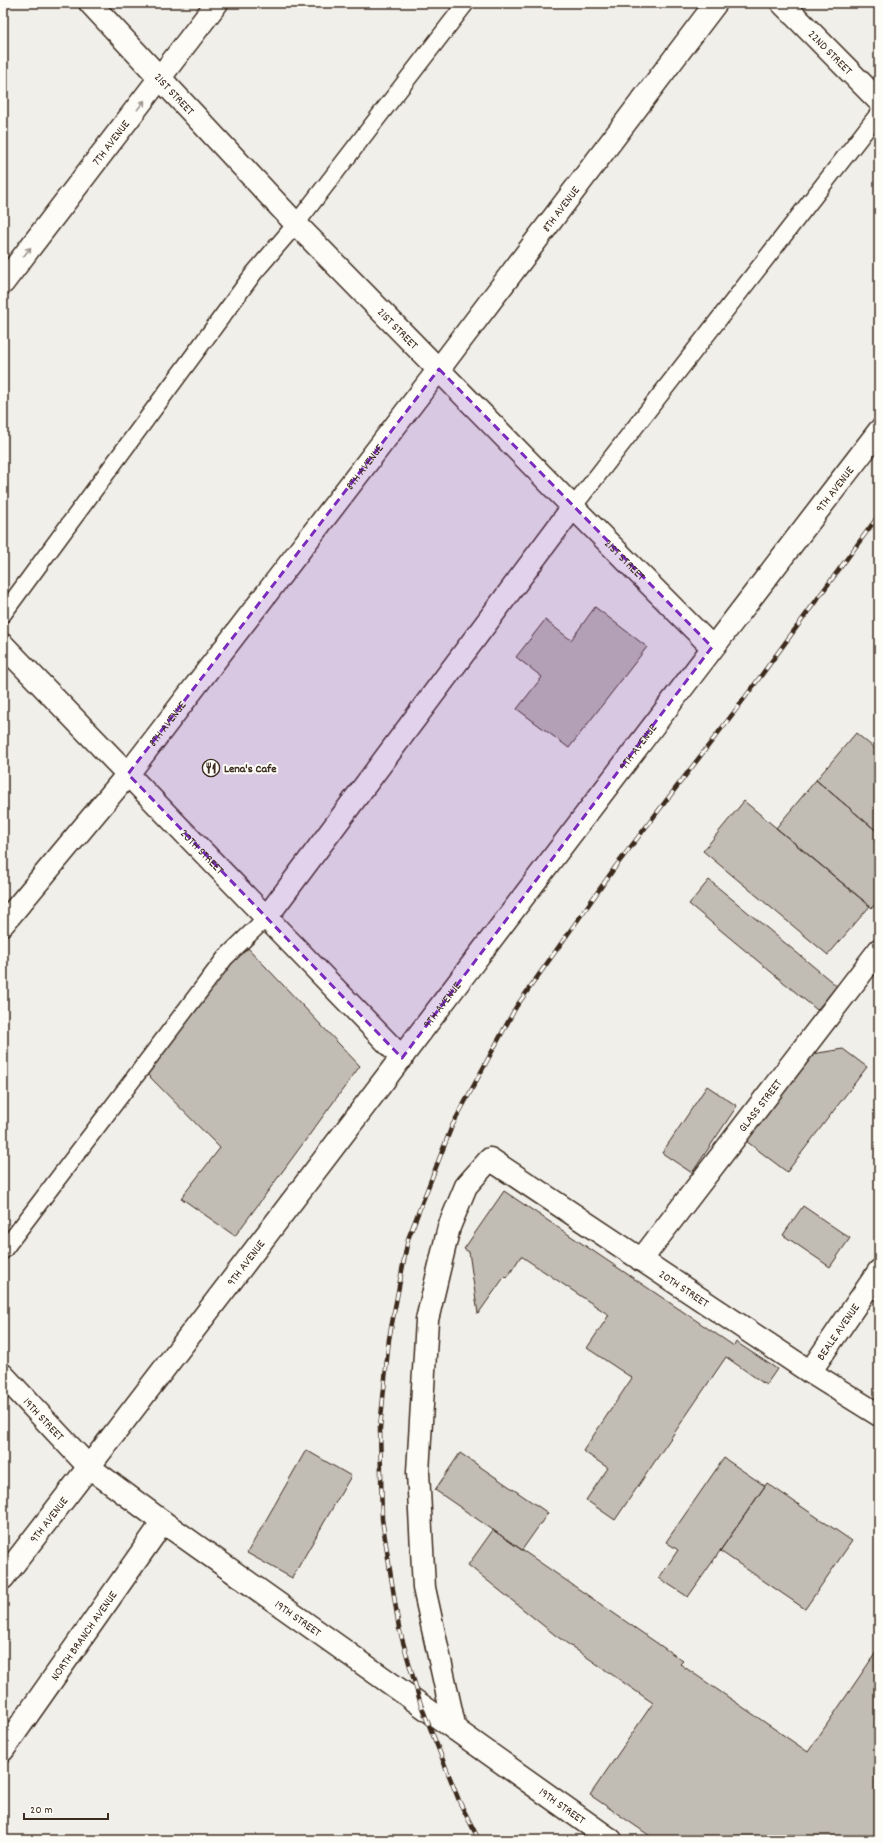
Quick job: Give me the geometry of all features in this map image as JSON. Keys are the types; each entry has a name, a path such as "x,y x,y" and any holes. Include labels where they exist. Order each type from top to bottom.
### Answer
{"street":[{"name":"21ST STREET","path":"90,3 296,224 712,647"},
{"name":"7TH AVENUE","path":"3,283 218,3"},
{"name":"8TH AVENUE","path":"3,924 128,774 439,369 716,3"},
{"name":"22ND STREET","path":"782,3 879,102"},
{"name":"9TH AVENUE","path":"3,1578 402,1058 712,647 879,431"},
{"path":"266,918 573,507"},
{"name":"20TH STREET","path":"3,645 402,1058"},
{"name":"GLASS STREET","path":"641,1260 879,950"},
{"name":"20TH STREET","path":"455,1729 424,1588 418,1472 427,1320 449,1227 466,1186 490,1159 810,1372 879,1415"},
{"name":"BEALE AVENUE","path":"810,1372 879,1271"},
{"name":"19TH STREET","path":"3,1375 89,1466 163,1522 611,1840"},
{"name":"NORTH BRANCH AVENUE","path":"3,1750 163,1522"}],"lane":[{"path":"3,614 254,274 296,224 466,3"},
{"path":"573,507 879,113"},
{"path":"3,1251 225,958 266,918"}],"highlighted area":[{"path":"439,369 712,647 402,1058 128,774"}],"building":[{"path":"595,607 647,647 569,748 517,709 542,677 516,657 545,620 571,640"},
{"path":"856,733 879,752 879,833 816,780"},
{"path":"816,780 879,833 879,899 872,908 776,828"},
{"path":"744,801 870,906 828,955 703,851"},
{"path":"709,880 837,986 817,1010 689,904"},
{"path":"246,946 360,1066 235,1236 181,1198 220,1148 145,1072"},
{"path":"843,1049 867,1067 787,1172 746,1141 812,1054"},
{"path":"707,1086 737,1106 692,1173 662,1153"},
{"path":"504,1191 734,1346 736,1342 777,1369 766,1385 726,1357 615,1520 586,1500 608,1468 583,1451 632,1378 587,1348 609,1315 521,1256 507,1278 505,1276 478,1314 469,1252 464,1249"},
{"path":"803,1206 850,1238 830,1267 783,1235"},
{"path":"306,1450 351,1476 292,1578 247,1553"},
{"path":"460,1453 548,1513 522,1550 435,1490"},
{"path":"724,1458 765,1486 688,1597 659,1578 678,1550 666,1542"},
{"path":"767,1483 852,1541 805,1609 720,1551"},
{"path":"493,1530 683,1661 680,1664 808,1752 879,1648 879,1840 656,1840 590,1795 653,1703 555,1635 468,1565"}],"railway":[{"path":"479,1840 460,1803 421,1705 399,1628 382,1519 380,1428 389,1339 408,1239 452,1126 516,1007 616,866 738,707 879,515"}],"place":[{"name":"Lena's Cafe","path":"211,768"}]}
